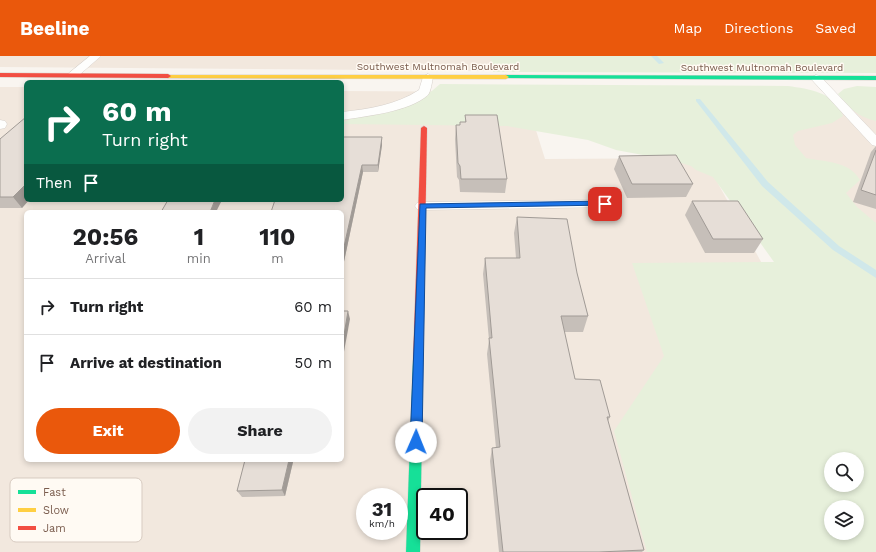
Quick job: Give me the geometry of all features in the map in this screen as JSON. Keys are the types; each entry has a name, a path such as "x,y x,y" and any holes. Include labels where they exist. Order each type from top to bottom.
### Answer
{"main road":[{"name":"Southwest Multnomah Boulevard","path":"0,75 876,78"},
{"path":"413,552 424,128"}],"lane":[{"path":"73,75 96,56"},
{"path":"344,116 385,108 413,99 424,92 428,77"},
{"path":"816,78 876,142"},
{"path":"422,206 605,204"}],"shaded area":[{"path":"0,56 501,56 504,71 0,67"},
{"path":"0,87 24,87 24,202 344,202 344,91 524,92 545,159 704,158 876,471 876,552 0,552"},
{"path":"876,110 876,241 763,111"}],"green space":[{"path":"490,56 876,56 876,73 493,72"},
{"path":"440,84 788,86 813,90 828,97 834,102 843,116 832,123 798,131 793,135 795,145 806,158 836,163 850,169 855,174 860,180 846,193 857,207 876,223 876,552 647,552 614,431 664,356 632,263 774,262 713,177 696,170 691,166 675,161 616,150 588,140 507,126 344,124 347,121 363,115 407,105 421,99"},
{"path":"857,86 876,87 876,121 864,117 854,111 838,94 844,89"}],"building":[{"path":"465,115 497,115 507,179 461,179 460,166 458,163 456,125 460,125 460,122 466,122"},
{"path":"24,119 24,186 13,197 0,197 0,139"},
{"path":"344,137 382,137 378,165 362,165 344,247 344,210 272,210 274,202 344,202"},
{"path":"876,150 876,195 861,190"},
{"path":"676,155 693,184 632,184 619,156"},
{"path":"692,201 738,201 763,239 713,239"},
{"path":"167,202 214,202 211,210 162,210"},
{"path":"517,217 567,219 577,273 588,316 561,316 575,379 600,380 610,417 607,417 644,550 599,552 503,552 492,448 500,447 489,338 492,338 485,258 520,258"},
{"path":"344,311 348,311 344,335"},
{"path":"244,462 289,462 282,490 237,491"}],"waterway":[{"path":"654,56 661,63"},
{"path":"698,100 765,184 836,248 876,275"}],"traffic: fast":[{"path":"506,77 876,78"},
{"path":"413,552 418,361"}],"traffic: slow":[{"path":"168,76 506,77"}],"traffic: jam":[{"path":"0,75 168,76"},
{"path":"418,361 424,128"}],"route":[{"path":"416,442 422,206 605,204"}]}
